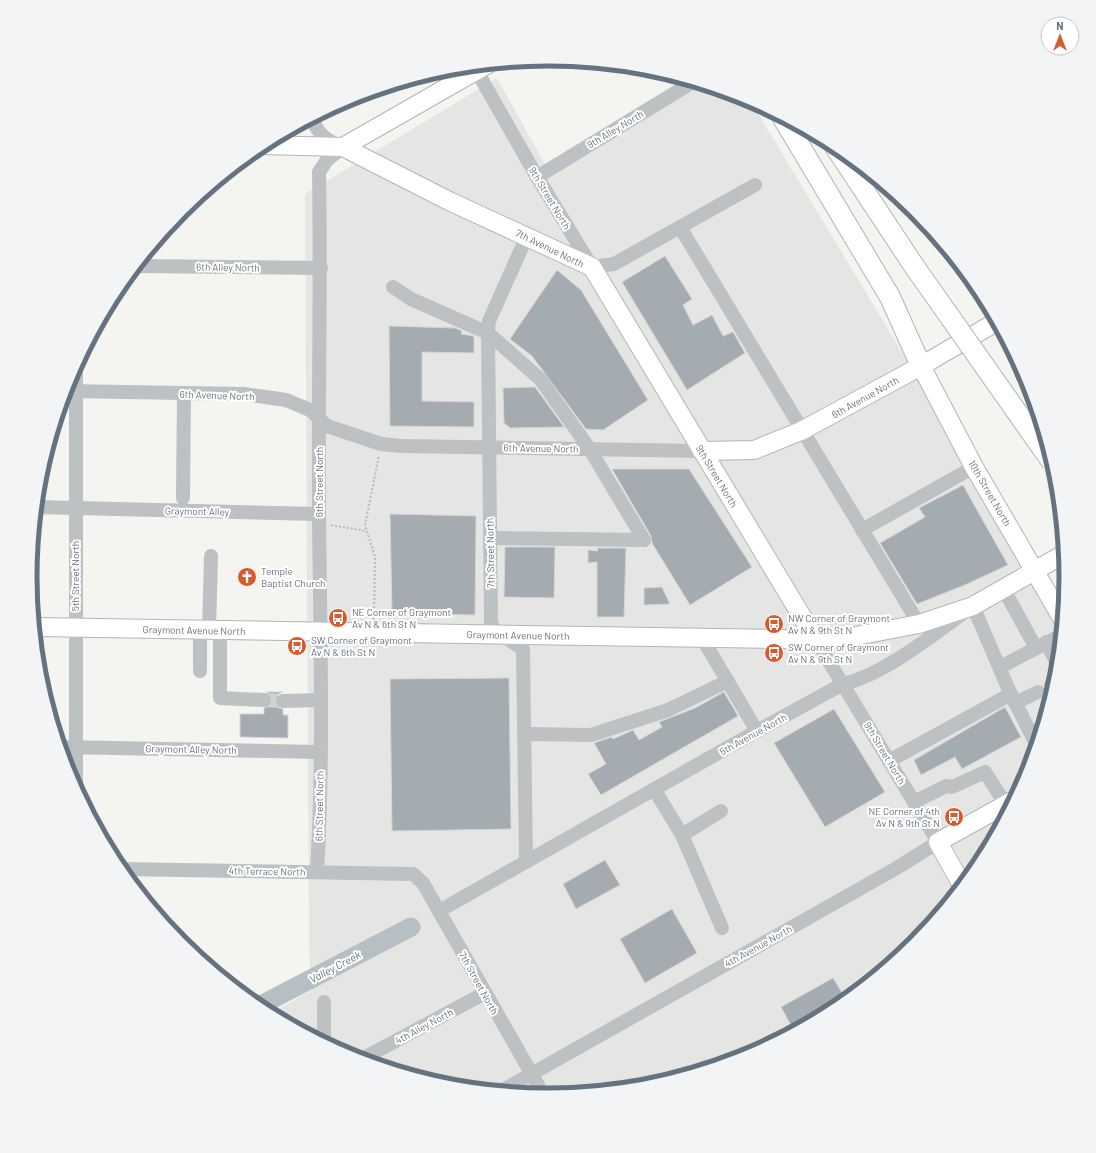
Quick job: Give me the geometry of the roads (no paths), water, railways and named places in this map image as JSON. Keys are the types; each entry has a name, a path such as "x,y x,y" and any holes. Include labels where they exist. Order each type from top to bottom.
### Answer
{"highway":[{"path":"787,125 890,297 921,366"},
{"path":"844,161 914,266 1043,449"}],"main road":[{"path":"273,146 343,147 473,71"},
{"name":"7th Avenue North","path":"343,147 449,201 592,267"},
{"name":"9th Street North","path":"592,267 816,640"},
{"name":"6th Avenue North","path":"702,451 754,450 802,431 921,366 993,324"},
{"name":"10th Street North","path":"921,366 974,468 1058,611"},
{"name":"5th Avenue North","path":"972,606 1058,557"},
{"name":"Graymont Avenue North","path":"40,627 835,640 919,624 972,606"},
{"name":"4th Avenue North","path":"938,842 1005,805"},
{"name":"9th Street North","path":"938,842 959,880"}],"street":[{"name":"9th Street North","path":"482,70 537,176 592,267"},
{"name":"9th Alley North","path":"537,176 687,85"},
{"path":"314,123 321,134 343,147"},
{"name":"6th Street North","path":"317,872 320,818 322,632 319,519 319,172 327,160 343,147"},
{"name":"7th Avenue North","path":"592,267 603,267 614,264 755,185"},
{"path":"680,227 919,624"},
{"name":"7th Street North","path":"526,862 523,649 501,635 491,624 488,333 489,322 527,236"},
{"name":"6th Alley North","path":"142,266 320,268"},
{"path":"393,287 411,299 488,333 540,379 589,448 644,540 490,538"},
{"name":"6th Avenue North","path":"72,391 244,394 286,400 310,410 327,426 382,444 402,446 702,451"},
{"path":"183,498 184,393"},
{"name":"5th Street North","path":"71,394 75,508 76,772"},
{"path":"862,530 974,468"},
{"path":"42,507 75,508"},
{"name":"Graymont Alley","path":"75,508 319,519"},
{"path":"211,556 210,630 220,698 264,700"},
{"path":"1003,588 1041,645 1052,657"},
{"path":"972,606 1013,698 1033,738"},
{"name":"5th Avenue North","path":"439,911 757,731 843,684 859,681 905,654 972,606"},
{"path":"200,671 210,630"},
{"path":"702,638 757,731"},
{"path":"1000,667 1055,638"},
{"name":"9th Street North","path":"816,640 938,842"},
{"path":"524,734 591,735 668,710 728,681"},
{"path":"889,761 1013,698 1038,692"},
{"path":"283,701 321,700"},
{"name":"Graymont Alley North","path":"66,747 320,752"},
{"path":"914,802 946,786 952,787 985,772 1007,801"},
{"path":"654,789 682,835 722,928"},
{"path":"682,835 721,811"},
{"name":"4th Avenue North","path":"512,1086 895,869 938,842"},
{"name":"4th Terrace North","path":"130,869 413,874"},
{"name":"7th Street North","path":"413,874 423,883 539,1087"},
{"name":"4th Alley North","path":"369,1055 485,993"},
{"path":"324,1002 324,1036"}],"waterway":[{"name":"Valley Creek","path":"266,1002 411,927"}],"tunnel":[{"path":"264,700 283,701"}],"place":[{"name":"Temple Baptist Church","path":"247,577"},
{"name":"NE Corner of Graymont Av N & 6th St N","path":"338,618"},
{"name":"NW Corner of Graymont Av N & 9th St N","path":"774,624"},
{"name":"SW Corner of Graymont Av N & 6th St N","path":"297,646"},
{"name":"SW Corner of Graymont Av N & 9th St N","path":"774,653"},
{"name":"NE Corner of 4th Av N & 9th St N","path":"954,817"}]}
